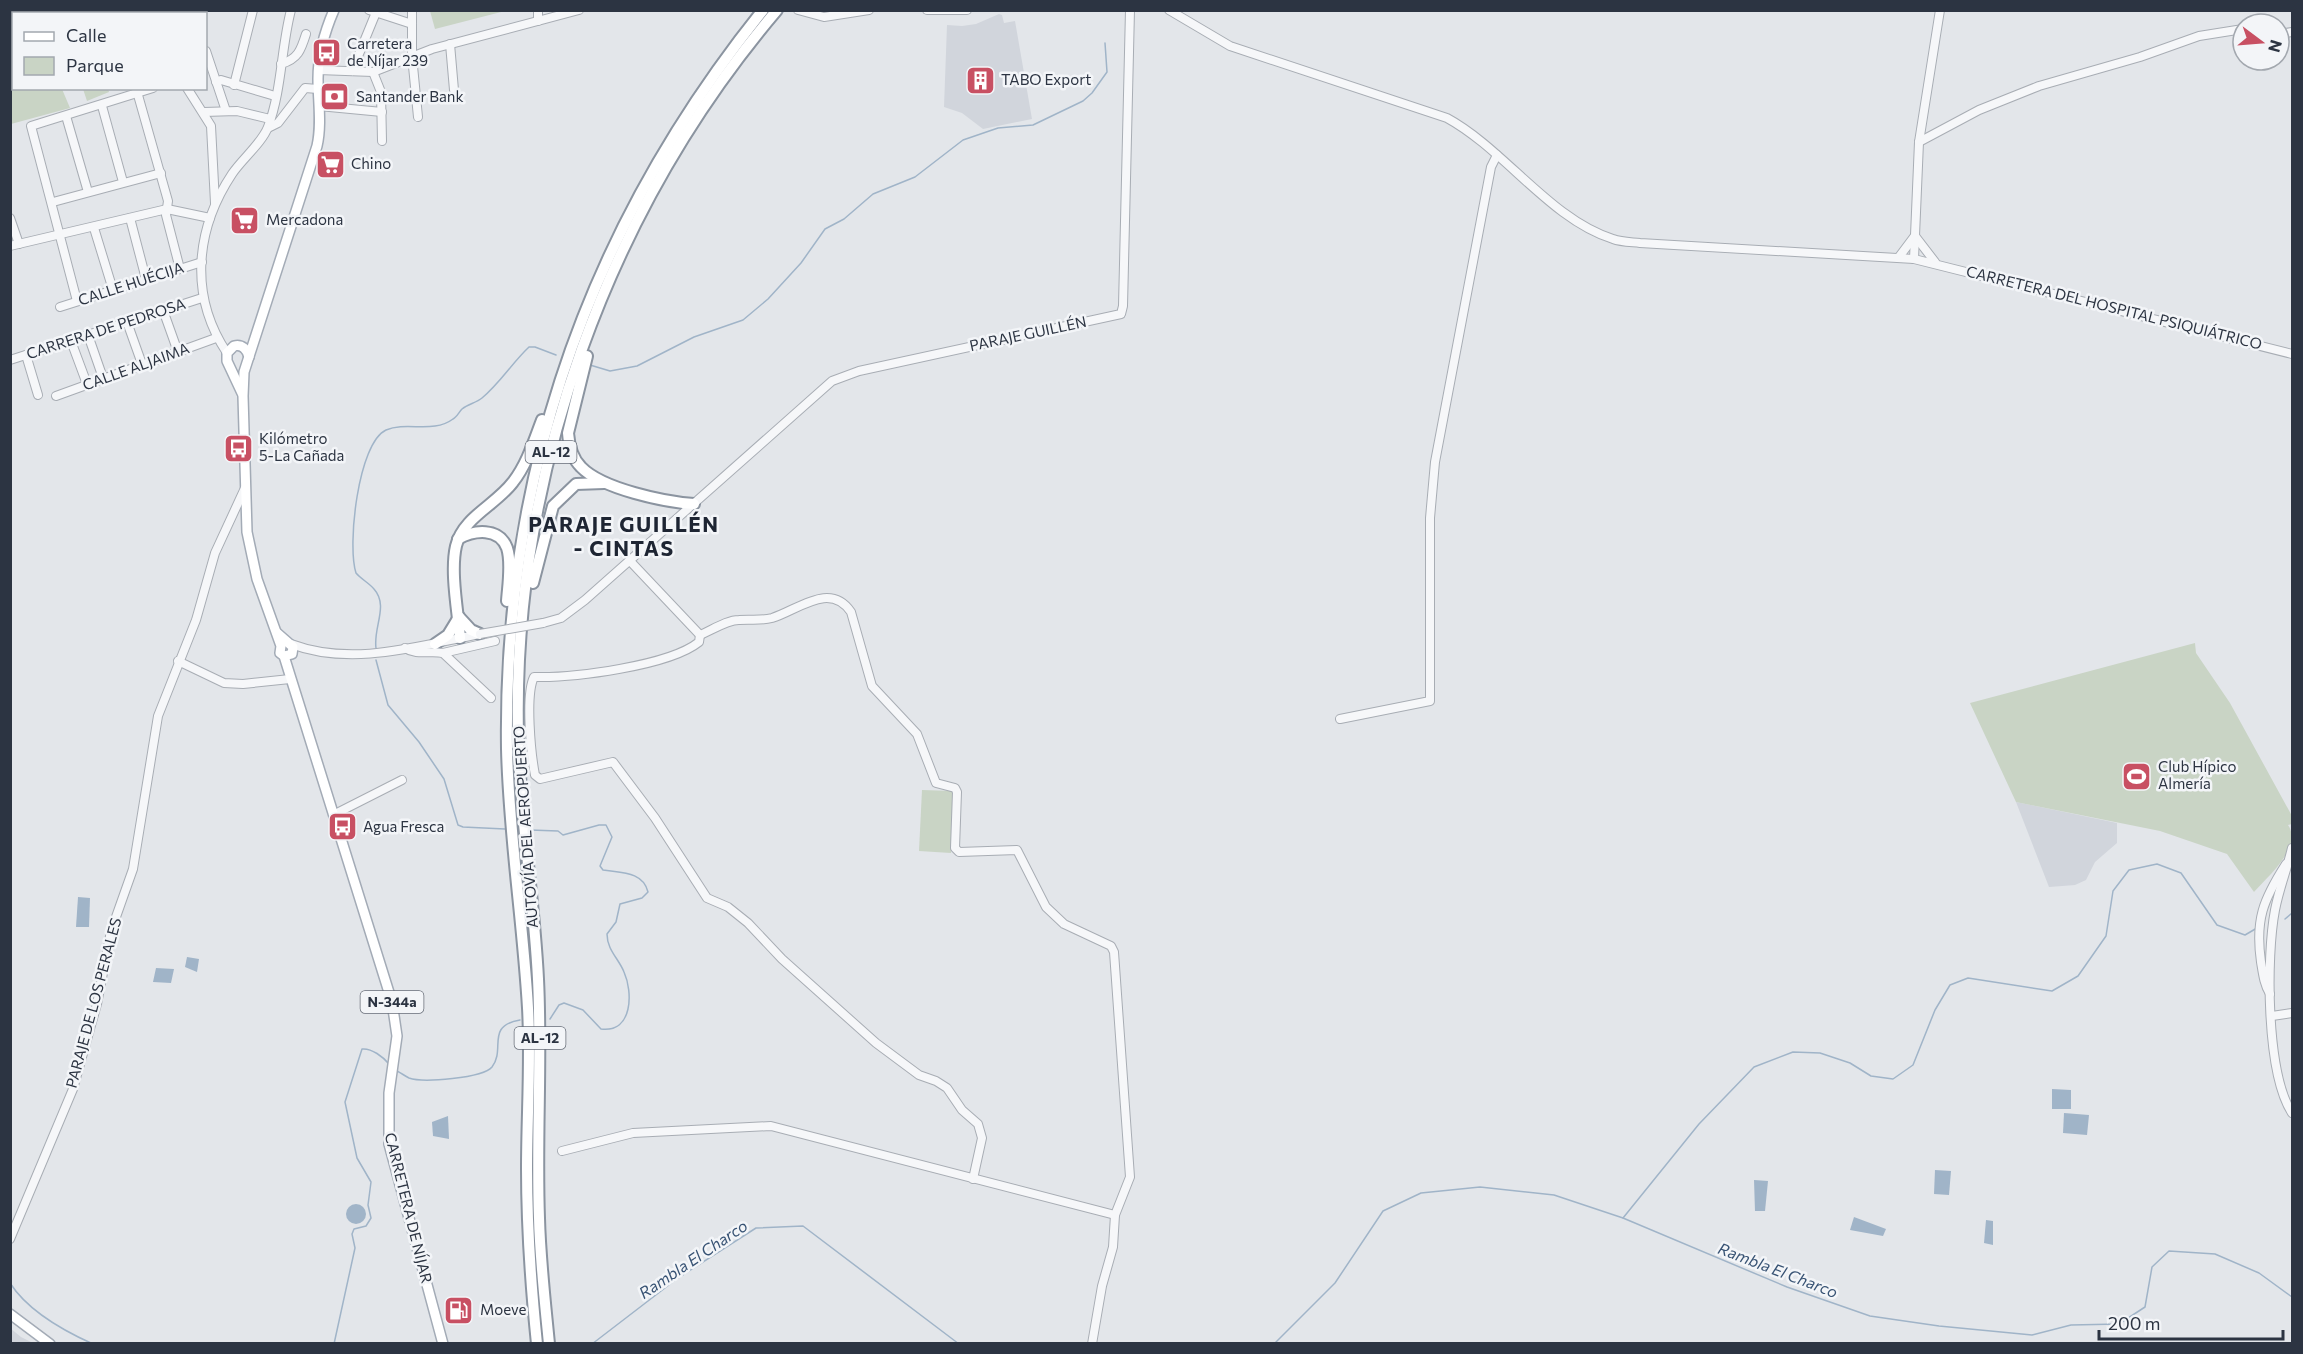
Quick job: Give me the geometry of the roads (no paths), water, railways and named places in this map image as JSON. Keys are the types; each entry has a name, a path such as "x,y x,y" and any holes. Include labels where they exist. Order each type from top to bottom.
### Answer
{"highway":[{"name":"AUTOVÍA DEL AEROPUERTO","path":"537,1344 528,1216 528,1013 507,752 508,661 516,579 528,504 546,427 578,327 626,218 696,99 763,10"},
{"name":"AUTOVÍA DEL AEROPUERTO","path":"549,1344 539,1217 538,974 519,755 520,643 530,557 548,464 574,374 614,270 668,165 710,98 777,10"},
{"path":"614,270 582,375 568,433 569,445 581,468 607,483 672,502 694,504"},
{"path":"460,638 454,561 458,539 475,516 505,491 522,469 578,327"},
{"path":"520,643 553,506 576,484 607,483"},
{"path":"672,502 685,513"},
{"path":"458,539 478,531 495,536 507,547 508,661"},
{"path":"459,617 471,630 480,634"},
{"path":"435,644 448,635 459,617"}],"main road":[{"name":"CARRETERA DE NÍJAR","path":"334,10 321,43 318,70 317,146 248,361 243,396 248,541 274,629 287,648 290,679 392,1002 397,1036 389,1093 389,1144 443,1344"},
{"path":"243,347 248,361 240,368 231,367 227,361 227,353 234,346 243,347 253,340"},
{"name":"CARRETERA DE NÍJAR","path":"231,367 243,396"},
{"path":"10,1314 50,1344"}],"street":[{"path":"234,85 253,10"},
{"path":"268,128 291,10"},
{"path":"412,10 412,56 418,117"},
{"path":"538,10 538,21"},
{"path":"318,70 373,72 450,44 579,10"},
{"path":"798,10 824,17 869,10"},
{"path":"927,10 967,10"},
{"name":"PARAJE GUILLÉN","path":"480,634 561,618 685,513 831,381 843,375 1121,314 1130,10"},
{"name":"CARRETERA DEL HOSPITAL PSIQUIÁTRICO","path":"1169,10 1230,46 1447,118 1467,129 1552,202 1592,230 1614,240 1914,258 2292,354"},
{"path":"1914,258 1919,142 1940,10"},
{"path":"352,71 374,11 412,24"},
{"path":"1919,142 1978,110 2039,86 2132,60 2199,36 2231,32"},
{"path":"281,64 291,61 300,53 306,34"},
{"path":"450,44 454,90"},
{"path":"207,54 226,111"},
{"path":"373,72 381,92 382,141"},
{"path":"216,82 221,80 275,96"},
{"path":"227,353 216,338 202,298 202,262 215,203 238,165 268,128 278,123 305,88 318,89"},
{"path":"188,90 211,126 215,203"},
{"path":"77,301 53,202 31,126 102,106 137,91 168,201 167,209 180,269"},
{"path":"102,106 123,182"},
{"path":"319,106 382,112"},
{"path":"204,112 226,111 270,119"},
{"path":"66,116 88,192"},
{"path":"1340,719 1430,701 1430,518 1435,462 1491,167 1497,155"},
{"path":"53,202 161,173"},
{"path":"10,218 15,245 167,209 210,218"},
{"path":"130,218 146,279"},
{"path":"94,228 113,290"},
{"path":"1899,257 1914,236"},
{"path":"1914,236 1935,262"},
{"name":"CALLE HUÉCIJA","path":"60,307 202,262"},
{"name":"CARRERA DE PEDROSA","path":"10,360 202,298"},
{"path":"164,310 178,352"},
{"path":"127,322 142,364"},
{"path":"88,335 103,378"},
{"name":"CALLE ALJAIMA","path":"56,396 216,338"},
{"path":"71,341 87,384"},
{"path":"26,356 38,395"},
{"name":"PARAJE DE LOS PERALES","path":"10,1239 73,1089 85,1047 97,1004 111,931 133,869 155,727 178,661 196,620 215,553 246,488"},
{"path":"630,561 700,635"},
{"path":"700,635 737,620 772,618 818,598 835,598 845,603 851,612 872,686 917,734 936,783 955,788 957,792 955,848 959,852 1017,850 1046,907 1071,928 1111,946 1114,952 1130,1177 1114,1215 1113,1247 1102,1286 1092,1344"},
{"path":"287,648 351,655 435,644 480,634"},
{"path":"700,635 699,642 690,649 657,660 578,675 534,678 528,703 535,775 540,779 613,762 656,818 707,898 728,907 748,923 782,959 876,1043 919,1076 936,1081 946,1088 962,1110 978,1124 982,1138 973,1179"},
{"path":"405,648 413,653 435,651 443,653 495,641"},
{"path":"443,653 491,698"},
{"path":"178,661 229,684 290,679"},
{"path":"333,815 402,780"},
{"path":"2292,848 2275,911 2270,967 2277,1070 2292,1113"},
{"path":"2271,996 2265,986 2259,918 2269,891 2290,858"},
{"path":"2272,1016 2292,1013"},
{"path":"562,1151 633,1133 762,1125 1114,1215"}],"water":[{"path":"78,897 90,898 89,927 76,927"},
{"path":"187,957 199,959 197,972 185,967"},
{"path":"156,968 174,969 171,983 153,982"},
{"path":"2052,1089 2071,1090 2071,1109 2052,1109"},
{"path":"2064,1113 2089,1115 2087,1135 2063,1133"},
{"path":"448,1116 449,1139 433,1136 432,1122"},
{"path":"1935,1170 1951,1171 1949,1195 1934,1194"},
{"path":"1754,1180 1768,1181 1765,1211 1755,1211"},
{"path":"356,1204 363,1207 366,1214 363,1221 356,1224 349,1221 346,1214 349,1207"},
{"path":"1854,1217 1886,1229 1883,1236 1850,1230"},
{"path":"1986,1220 1993,1221 1993,1245 1984,1243"}],"waterway":[{"path":"590,365 610,371 637,366 694,337 743,320 768,299 801,263 825,229 844,219 873,194 915,177 963,140 998,128 1033,125 1083,101 1092,93 1107,72 1105,43"},
{"path":"376,648 380,602 374,589 356,573 353,541 357,496 368,454 376,439 386,430 437,426 453,419 462,409 480,400 529,347 556,355"},
{"path":"376,660 388,705 419,742 444,779 458,825 505,829"},
{"path":"530,830 558,831 563,835 606,825 612,837 600,866 603,870 636,877 641,880 648,892 642,898 620,904 616,922 607,934 609,945 627,980 629,1000 625,1018 612,1029 601,1029 583,1010 564,1003 559,1005 550,1019"},
{"path":"1623,1218 1699,1124 1754,1067 1793,1052 1820,1053 1850,1063 1871,1076 1893,1079 1913,1065 1935,1010 1950,985 1968,978 2052,991 2078,976 2106,936 2113,891 2129,870 2157,864 2181,873 2217,925 2245,935 2257,928"},
{"path":"2285,919 2292,913"},
{"path":"397,1071 409,1078 427,1080 465,1077 486,1071 496,1060 499,1033 509,1023 520,1020"},
{"path":"334,1344 355,1248 352,1234 354,1229 366,1226 371,1218 368,1205 371,1182 357,1158 345,1102 362,1049 373,1051 389,1064"},
{"name":"Rambla El Charco","path":"1274,1344 1335,1283 1383,1211 1421,1193 1480,1187 1554,1195 1623,1218 1787,1287 1870,1316 1939,1326 2032,1335 2071,1325 2119,1324 2145,1307 2152,1267 2169,1251 2215,1254 2259,1273 2292,1297"},
{"name":"Rambla El Charco","path":"592,1344 678,1278 756,1228 803,1226 959,1344"},
{"name":"Rambla El Charco","path":"10,1283 26,1303 70,1333 93,1344"}],"place":[{"name":"Carretera de Níjar 239","path":"326,53"},
{"name":"TABO Export","path":"980,80"},
{"name":"Santander Bank","path":"335,97"},
{"name":"Chino","path":"330,164"},
{"name":"Mercadona","path":"245,220"},
{"name":"Kilómetro 5-La Cañada","path":"238,448"},
{"name":"Club Hípico Almería","path":"2137,776"},
{"name":"Agua Fresca","path":"342,827"},
{"name":"Moeve","path":"459,1310"}],"district":[{"name":"PARAJE GUILLÉN - CINTAS","path":"624,537"}]}
